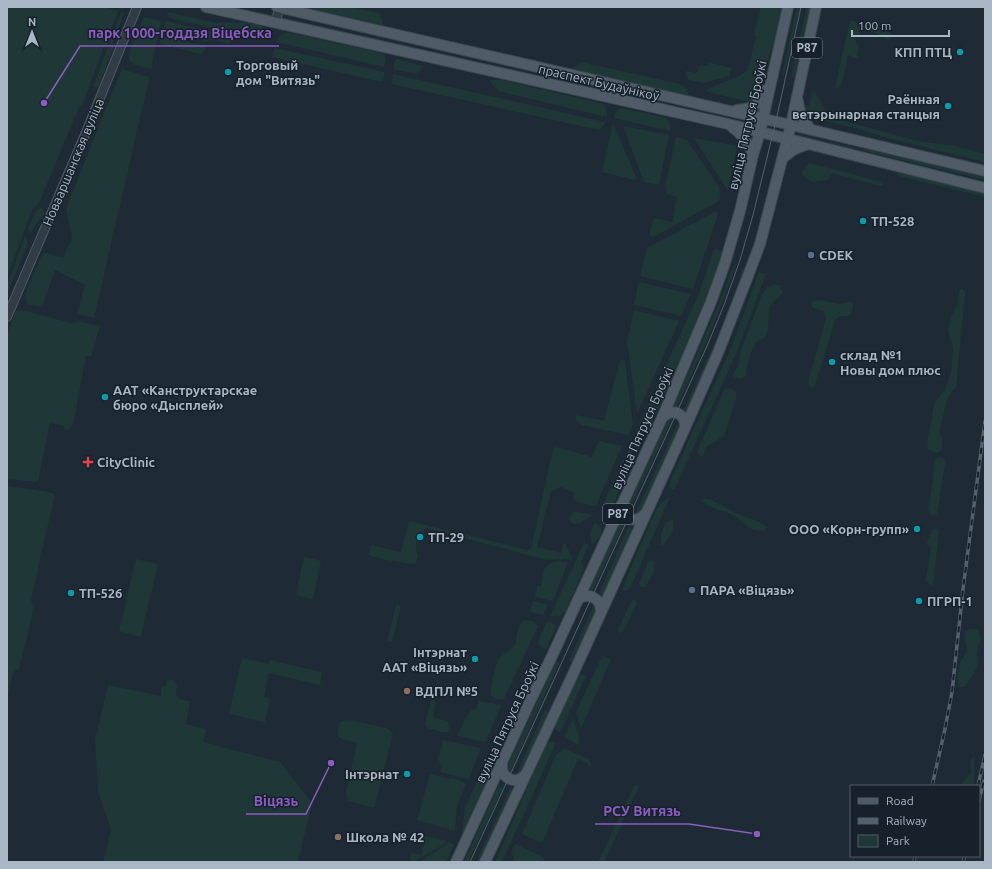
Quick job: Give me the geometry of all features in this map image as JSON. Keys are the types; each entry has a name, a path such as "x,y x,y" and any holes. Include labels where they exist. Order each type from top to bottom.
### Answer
{"main road":[{"name":"праспект Будаўнікоў","path":"206,7 728,124 985,188"},
{"name":"праспект Будаўнікоў","path":"278,7 791,124 985,171"},
{"name":"вуліца Пятруся Броўкі","path":"456,862 662,418 711,302 725,263 740,211 760,132 788,7"},
{"name":"Р87","path":"485,862 685,428 718,353 748,276 760,244 791,124 816,7"},
{"path":"729,110 748,109 756,105 770,84"},
{"path":"798,89 798,107 803,119 810,129"},
{"path":"728,124 740,133 751,148 753,155"},
{"path":"782,159 795,148 808,144"},
{"path":"662,418 669,413 678,414 683,418 685,428"},
{"path":"622,504 624,514 630,519 636,520 643,517 645,514"},
{"path":"578,599 584,596 593,597 600,604 601,611"},
{"path":"502,763 503,773 510,779 520,779 527,773"},
{"path":"492,784 502,781 512,784 516,796"}],"street":[{"name":"Новааршанская вуліца","path":"7,317 93,116 137,7"},
{"path":"276,22 278,7"},
{"path":"394,49 398,35"},
{"path":"469,66 473,52"},
{"path":"611,98 614,84"}],"green space":[{"path":"7,7 103,7 118,11 108,37 110,38 106,48 104,47 82,105 80,105 39,203 32,210 7,277"},
{"path":"304,7 351,7 379,13 382,19 382,25"},
{"path":"760,7 784,7 777,36 770,52 758,101 748,108 749,102 705,91 715,85 738,77 748,70 756,36 754,36"},
{"path":"797,7 800,7 784,76 782,75"},
{"path":"807,7 810,7 794,78 791,77"},
{"path":"121,12 124,13 113,42 113,48 99,85 97,87 93,87"},
{"path":"168,12 216,23 247,22 262,26 266,40 170,18 167,15"},
{"path":"144,18 162,21 159,31 140,26"},
{"path":"165,21 232,36 230,44 208,39 207,42 163,31"},
{"path":"850,21 887,30 891,33 891,37 888,40 867,29 861,30 860,34 855,38 859,49 857,53 858,57 857,59 848,55 842,84 837,89 835,88"},
{"path":"138,31 158,36 151,69 134,64 129,59 131,46"},
{"path":"286,32 381,53 386,58 384,67 276,42 278,37"},
{"path":"161,36 206,46 201,54 159,44"},
{"path":"275,48 385,72 382,82 272,57"},
{"path":"397,59 423,66 423,68 416,74 393,69 395,60"},
{"path":"581,62 680,84 687,89 688,95 670,94 602,78 573,68"},
{"path":"708,62 732,68 729,76 704,83 688,80 685,71 697,73 699,66 708,66"},
{"path":"122,69 149,77 94,318 77,314 85,285 55,270 42,307 27,304 25,294 43,252 63,258 72,238 66,208"},
{"path":"393,74 605,122 599,130 391,84"},
{"path":"489,80 501,80 604,104 607,117 498,91"},
{"path":"813,90 826,112 833,118 922,142 952,145 985,154 985,162 813,118 807,113 804,105 809,106"},
{"path":"620,109 666,118 670,124 670,131 614,118 616,112"},
{"path":"613,123 636,177 635,180 602,172"},
{"path":"623,126 669,135 659,185 644,182"},
{"path":"798,135 985,176 985,180"},
{"path":"676,137 687,140 720,188 719,201 653,237 649,235 654,218 672,222 677,197 667,194 665,187"},
{"path":"694,138 737,146 728,191"},
{"path":"809,163 883,182 883,185 880,186 831,173 829,180 812,182 802,174"},
{"path":"899,173 985,193 985,197 895,175"},
{"path":"41,207 44,214 30,234 28,229 35,213"},
{"path":"716,211 718,214 693,289 640,276 647,248"},
{"path":"25,236 28,243 7,295 7,285"},
{"path":"714,249 723,252 709,296 648,432 642,437 634,436 699,293"},
{"path":"734,264 736,265 708,337 676,409 672,409 697,355"},
{"path":"743,268 746,269 718,344 685,415 682,413 715,343"},
{"path":"759,272 766,274 736,354 674,490 669,487 670,481 731,348"},
{"path":"639,282 691,294 681,316 634,305"},
{"path":"780,285 782,294 769,308 768,331 764,338 756,342 747,364 746,376 741,379 734,378 733,375 739,364 740,353 761,297 767,287"},
{"path":"963,288 965,295 956,387 947,400 939,431 942,439 942,449 939,453 930,451 927,448 927,443 935,401 945,390 951,373 953,348 948,329 952,315 958,303 959,290"},
{"path":"820,300 839,304 852,302 853,307 849,316 840,316 835,320 816,382 814,387 811,387 808,385 809,377 826,318 824,312 812,307 811,303 813,301"},
{"path":"22,310 74,324 77,321 100,326 91,356 86,356 73,425 69,429 65,429 64,426 50,423 38,482 7,479 7,334 16,311"},
{"path":"634,310 679,321 637,414 627,341"},
{"path":"620,360 625,360 633,425 628,435 582,425 576,420 576,415 604,421"},
{"path":"731,388 736,391 736,399 724,436 706,447 704,455 700,457 697,452 724,390"},
{"path":"673,417 629,511 628,506 669,418"},
{"path":"679,421 681,425 641,512 635,514"},
{"path":"599,441 622,446 596,506 577,502 574,499 574,493 561,487 551,491 537,547 561,553 564,542 572,557 571,560 547,560 426,528 422,533 417,533 416,552 418,554 416,563 413,564 386,560 368,555 371,545 401,552 409,521 528,550 531,549 553,449 556,447 592,457"},
{"path":"629,448 632,451 634,461 612,507 601,508"},
{"path":"940,457 943,458 945,465 937,514 934,515 930,514 928,508 935,461"},
{"path":"7,486 55,494 31,600 34,608 19,669 14,671 7,697"},
{"path":"670,497 630,589 625,591 622,590 655,512 661,503"},
{"path":"704,499 709,499 735,513 764,525 767,528 763,531 751,529 733,515 706,504 702,501"},
{"path":"575,511 592,515 581,523 575,524 571,523 569,519"},
{"path":"673,520 674,527 670,537 663,545 661,545 661,535 663,529 668,521"},
{"path":"594,523 599,525 601,531 599,538 592,545 590,533"},
{"path":"620,523 624,524 593,590 589,589"},
{"path":"629,526 633,530 603,595 599,593"},
{"path":"934,528 939,531 933,587 926,580 931,548 927,544"},
{"path":"584,543 589,545 581,562 583,563 583,571 566,610 559,616 550,616"},
{"path":"304,557 321,561 313,599 296,595"},
{"path":"136,559 158,564 141,637 119,631"},
{"path":"652,560 655,563 653,574 645,587 641,587 639,584 648,562"},
{"path":"553,562 568,562 553,601 535,597 537,586 541,586 547,566"},
{"path":"632,600 635,600 637,603 623,632 619,633 618,629"},
{"path":"533,601 548,605 543,615 530,612"},
{"path":"594,604 596,609 572,662 569,661"},
{"path":"396,605 401,606 392,642 387,641"},
{"path":"523,620 533,621 538,626 504,699 495,699 490,694 498,659 515,645 519,626"},
{"path":"547,621 554,624 556,628 545,650 540,646 538,641"},
{"path":"966,630 978,630 980,636 977,653 978,661 973,675 964,687 959,687 959,667 961,660 967,652 964,634"},
{"path":"602,656 611,659 581,729 576,712"},
{"path":"242,658 269,664 270,660 322,672 320,685 269,673 264,697 270,699 265,722 229,714"},
{"path":"556,661 559,663 509,775 506,769"},
{"path":"579,673 586,676 560,733 555,728 555,724"},
{"path":"169,679 177,685 176,695 178,699 190,701 186,724 206,729 203,742 280,762 312,803 298,862 103,862 111,829 98,792 95,740 108,685 161,696 161,687 166,685 167,680"},
{"path":"431,700 435,700 436,702 433,716 435,718 448,721 450,727 448,732 427,728 425,724"},
{"path":"479,701 501,705 486,742 457,736 467,715 472,710 476,709"},
{"path":"545,710 549,712 521,775 515,778"},
{"path":"573,719 579,736 578,745 565,736"},
{"path":"349,720 387,728 393,733 374,807 348,801 346,793 357,744 355,742 341,739 338,735 338,731 339,724 342,721"},
{"path":"443,740 481,748 469,779 440,772 442,766 438,759"},
{"path":"552,741 556,743 502,862 495,862 544,749 548,743"},
{"path":"564,748 588,759 592,765 590,766 578,759 542,843 522,834 556,755"},
{"path":"490,753 496,754 497,757 465,833 462,833 465,807"},
{"path":"974,756 974,785 963,785 962,783 971,773 970,762"},
{"path":"430,774 450,779 452,778 466,783 457,806 455,831 417,820"},
{"path":"505,784 468,862 464,862 498,787"},
{"path":"635,784 639,787 604,862 598,862"},
{"path":"511,786 512,791 480,862 476,862"},
{"path":"422,835 447,841 443,845 413,862 410,858 412,853 421,855 424,843 421,839"},
{"path":"448,842 454,844 446,862 419,862 443,847"},
{"path":"515,844 545,858 543,862 514,862 512,850"}],"tram line":[{"path":"470,862 671,425 724,305 740,260 753,215 776,121 801,7"}],"railway":[{"path":"932,785 952,692 963,589 985,421"},
{"path":"978,785 985,755"},
{"path":"980,796 984,781"},
{"path":"914,862 915,857"},
{"path":"963,862 965,857"}],"place":[{"name":"КПП ПТЦ","path":"960,52"},
{"name":"Торговый дом \"Витязь\"","path":"228,72"},
{"name":"парк 1000-годдзя Віцебска","path":"44,103"},
{"name":"Раённая ветэрынарная станцыя","path":"948,106"},
{"name":"ТП-528","path":"863,221"},
{"name":"CDEK","path":"811,255"},
{"name":"склад №1 Новы дом плюс","path":"832,362"},
{"name":"ААТ «Канструктарскае бюро «Дысплей»","path":"105,397"},
{"name":"CityClinic","path":"88,462"},
{"name":"ООО «Корн-групп»","path":"917,529"},
{"name":"ТП-29","path":"420,537"},
{"name":"ПАРА «Віцязь»","path":"692,590"},
{"name":"ТП-526","path":"71,593"},
{"name":"ПГРП-1","path":"919,601"},
{"name":"Інтэрнат ААТ «Віцязь»","path":"475,659"},
{"name":"ВДПЛ №5","path":"407,691"},
{"name":"Віцязь","path":"331,763"},
{"name":"Інтэрнат","path":"407,774"},
{"name":"РСУ Витязь","path":"757,834"},
{"name":"Школа № 42","path":"338,837"}]}
